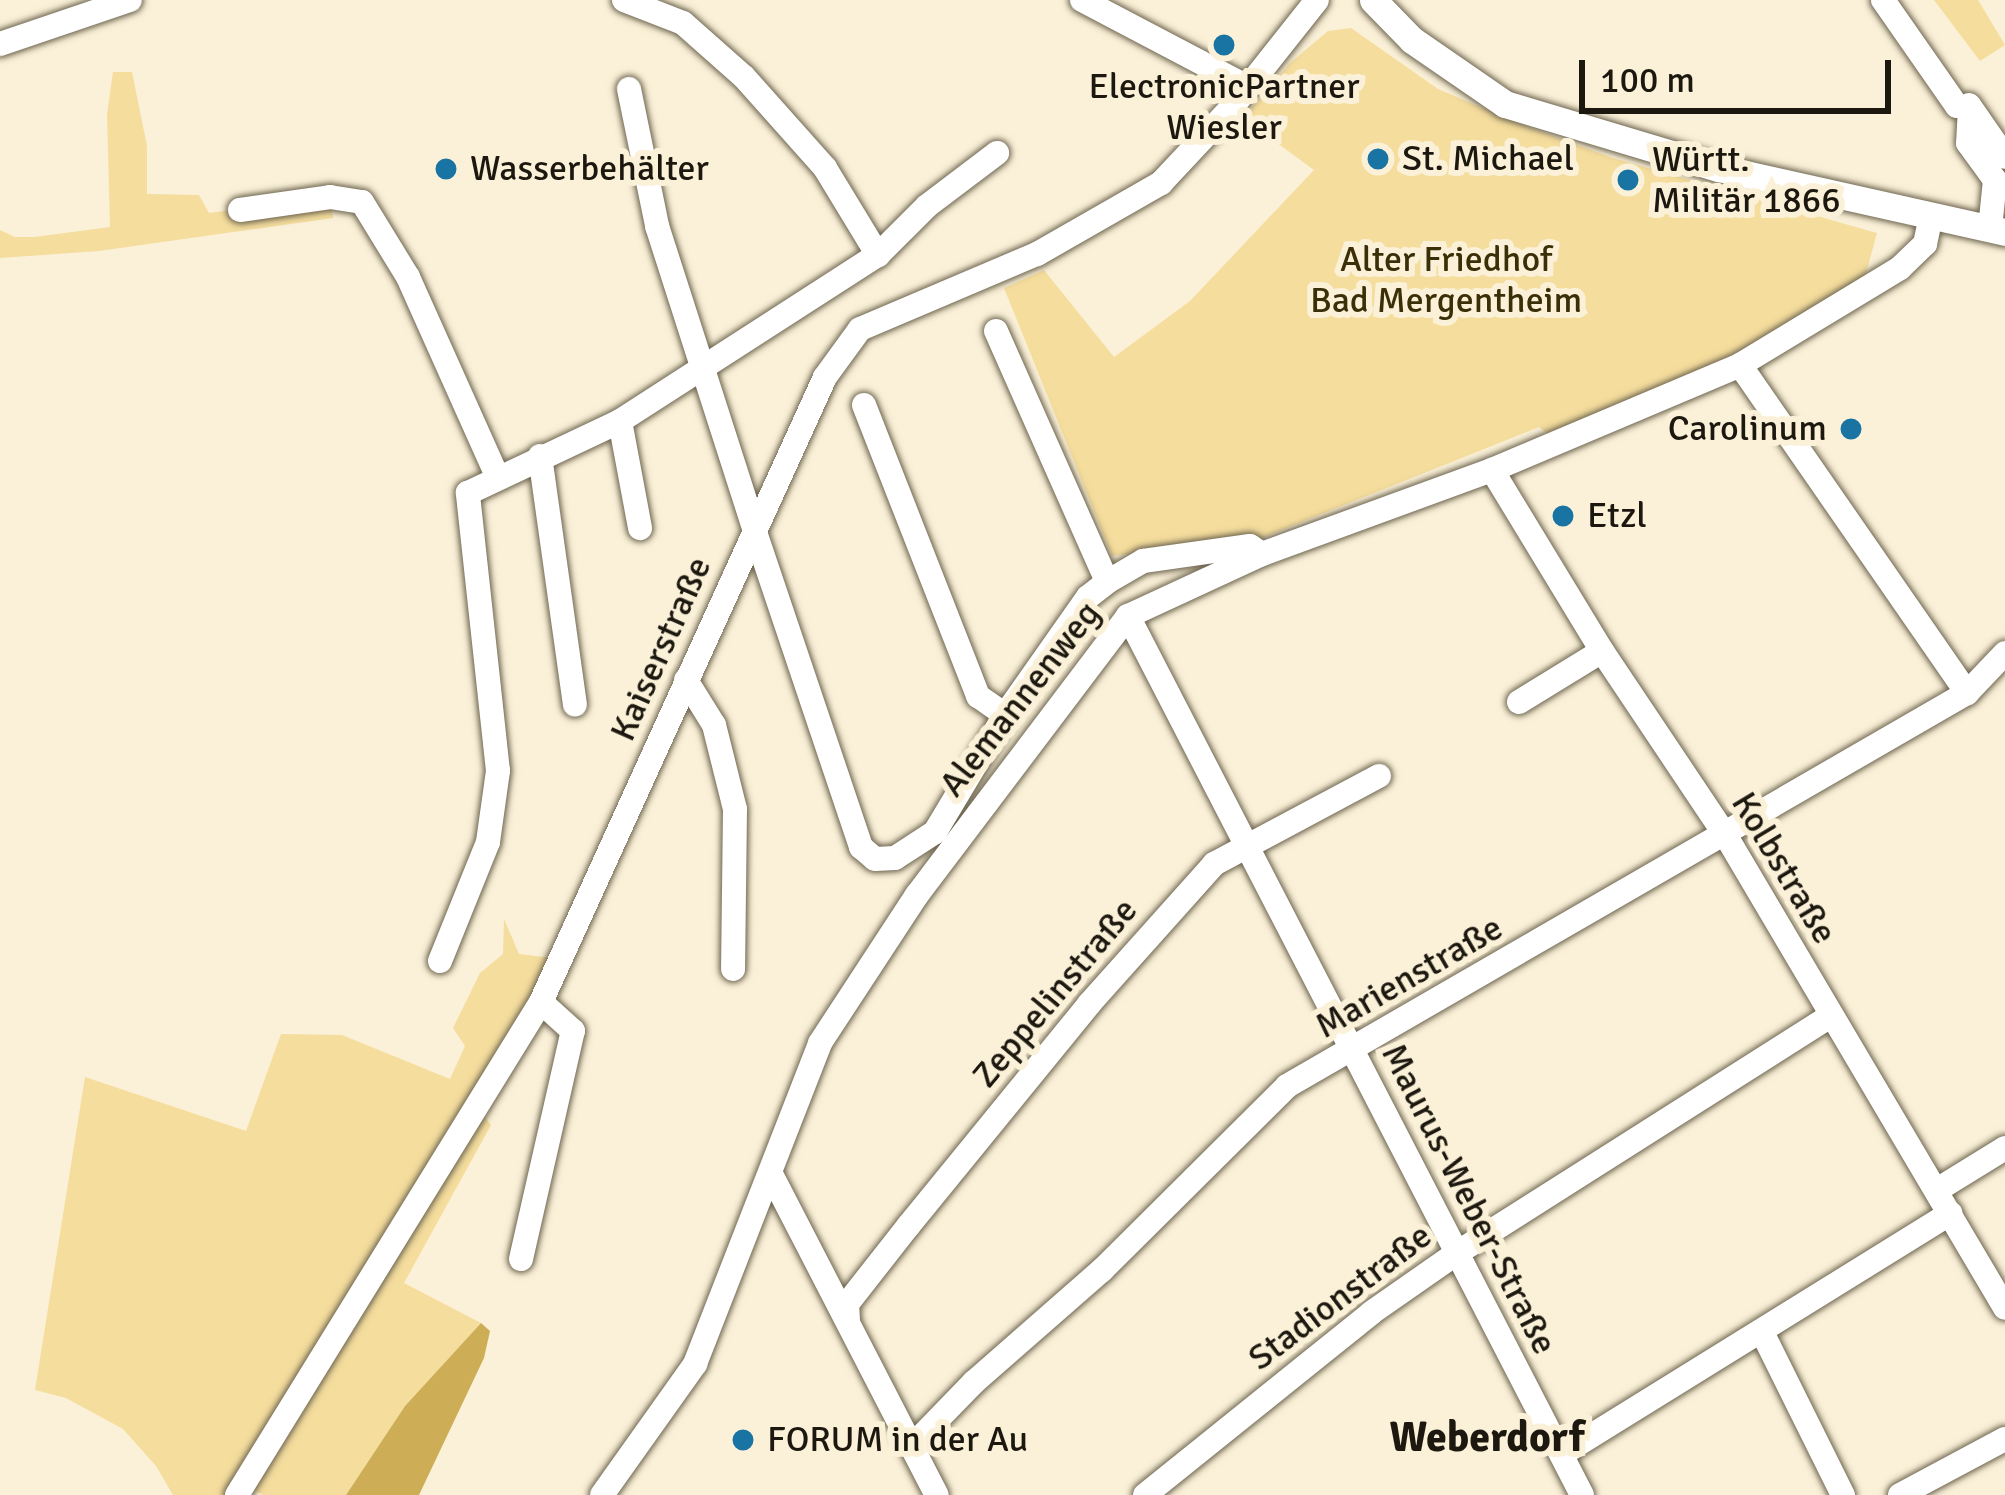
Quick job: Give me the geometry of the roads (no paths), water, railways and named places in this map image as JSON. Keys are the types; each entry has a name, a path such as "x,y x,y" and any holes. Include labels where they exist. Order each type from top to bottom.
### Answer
{"street":[{"path":"0,44 130,0"},
{"path":"625,0 683,23 744,77 825,168 878,255"},
{"path":"1082,0 1248,87"},
{"name":"Kaiserstraße","path":"237,1495 541,1002 826,377 860,329 1037,254 1160,183 1248,87 1290,27 1317,0"},
{"path":"1372,0 1412,40 1505,104 1719,168 1998,230 1995,179 1968,143 1970,107"},
{"path":"1883,0 1913,49 1933,53 2005,157"},
{"path":"629,89 658,226 754,529 860,847 875,859 895,858 935,832 1004,715 1088,597 1107,582 1143,561 1250,546 1262,554"},
{"path":"440,961 488,842 498,771 466,500 497,476 620,421 878,255 927,206 997,153"},
{"path":"241,210 330,197 362,202 408,277 497,476"},
{"name":"Alemannenweg","path":"602,1495 695,1364 820,1043 917,895 1128,616 1262,554 1492,470 1740,365 1900,268 1925,244 1931,216"},
{"path":"996,331 1107,582"},
{"path":"1740,365 1967,693"},
{"path":"865,405 978,696 1004,715"},
{"path":"620,421 640,528"},
{"path":"540,456 575,705"},
{"name":"Kolbstraße","path":"1492,470 1602,651 1726,836 2005,1308"},
{"name":"Maurus-Weber-Straße","path":"1128,616 1582,1495"},
{"path":"1519,702 1602,651"},
{"name":"Marienstraße","path":"912,1447 974,1382 1102,1270 1287,1085 1353,1052 1967,693 2005,653"},
{"path":"686,680 714,724 735,809 734,969"},
{"name":"Zeppelinstraße","path":"848,1322 847,1304 1089,1004 1214,864 1379,776"},
{"path":"521,1258 573,1031 541,1002"},
{"name":"Stadionstraße","path":"1145,1495 1371,1313 1457,1253 1830,1016"},
{"path":"1562,1454 1762,1334 1944,1201 2005,1148"},
{"path":"771,1174 937,1495"},
{"path":"1762,1334 1843,1495"},
{"path":"1900,1495 2005,1439"}],"place":[{"name":"ElectronicPartner Wiesler","path":"1224,45"},
{"name":"St. Michael","path":"1378,159"},
{"name":"Wasserbehälter","path":"446,169"},
{"name":"Württ. Militär 1866","path":"1628,180"},
{"name":"Carolinum","path":"1851,429"},
{"name":"Etzl","path":"1563,516"},
{"name":"FORUM in der Au","path":"743,1440"}],"district":[{"name":"Weberdorf","path":"1487,1438"}],"park label":[{"name":"Alter Friedhof Bad Mergentheim","path":"1446,280"}]}
